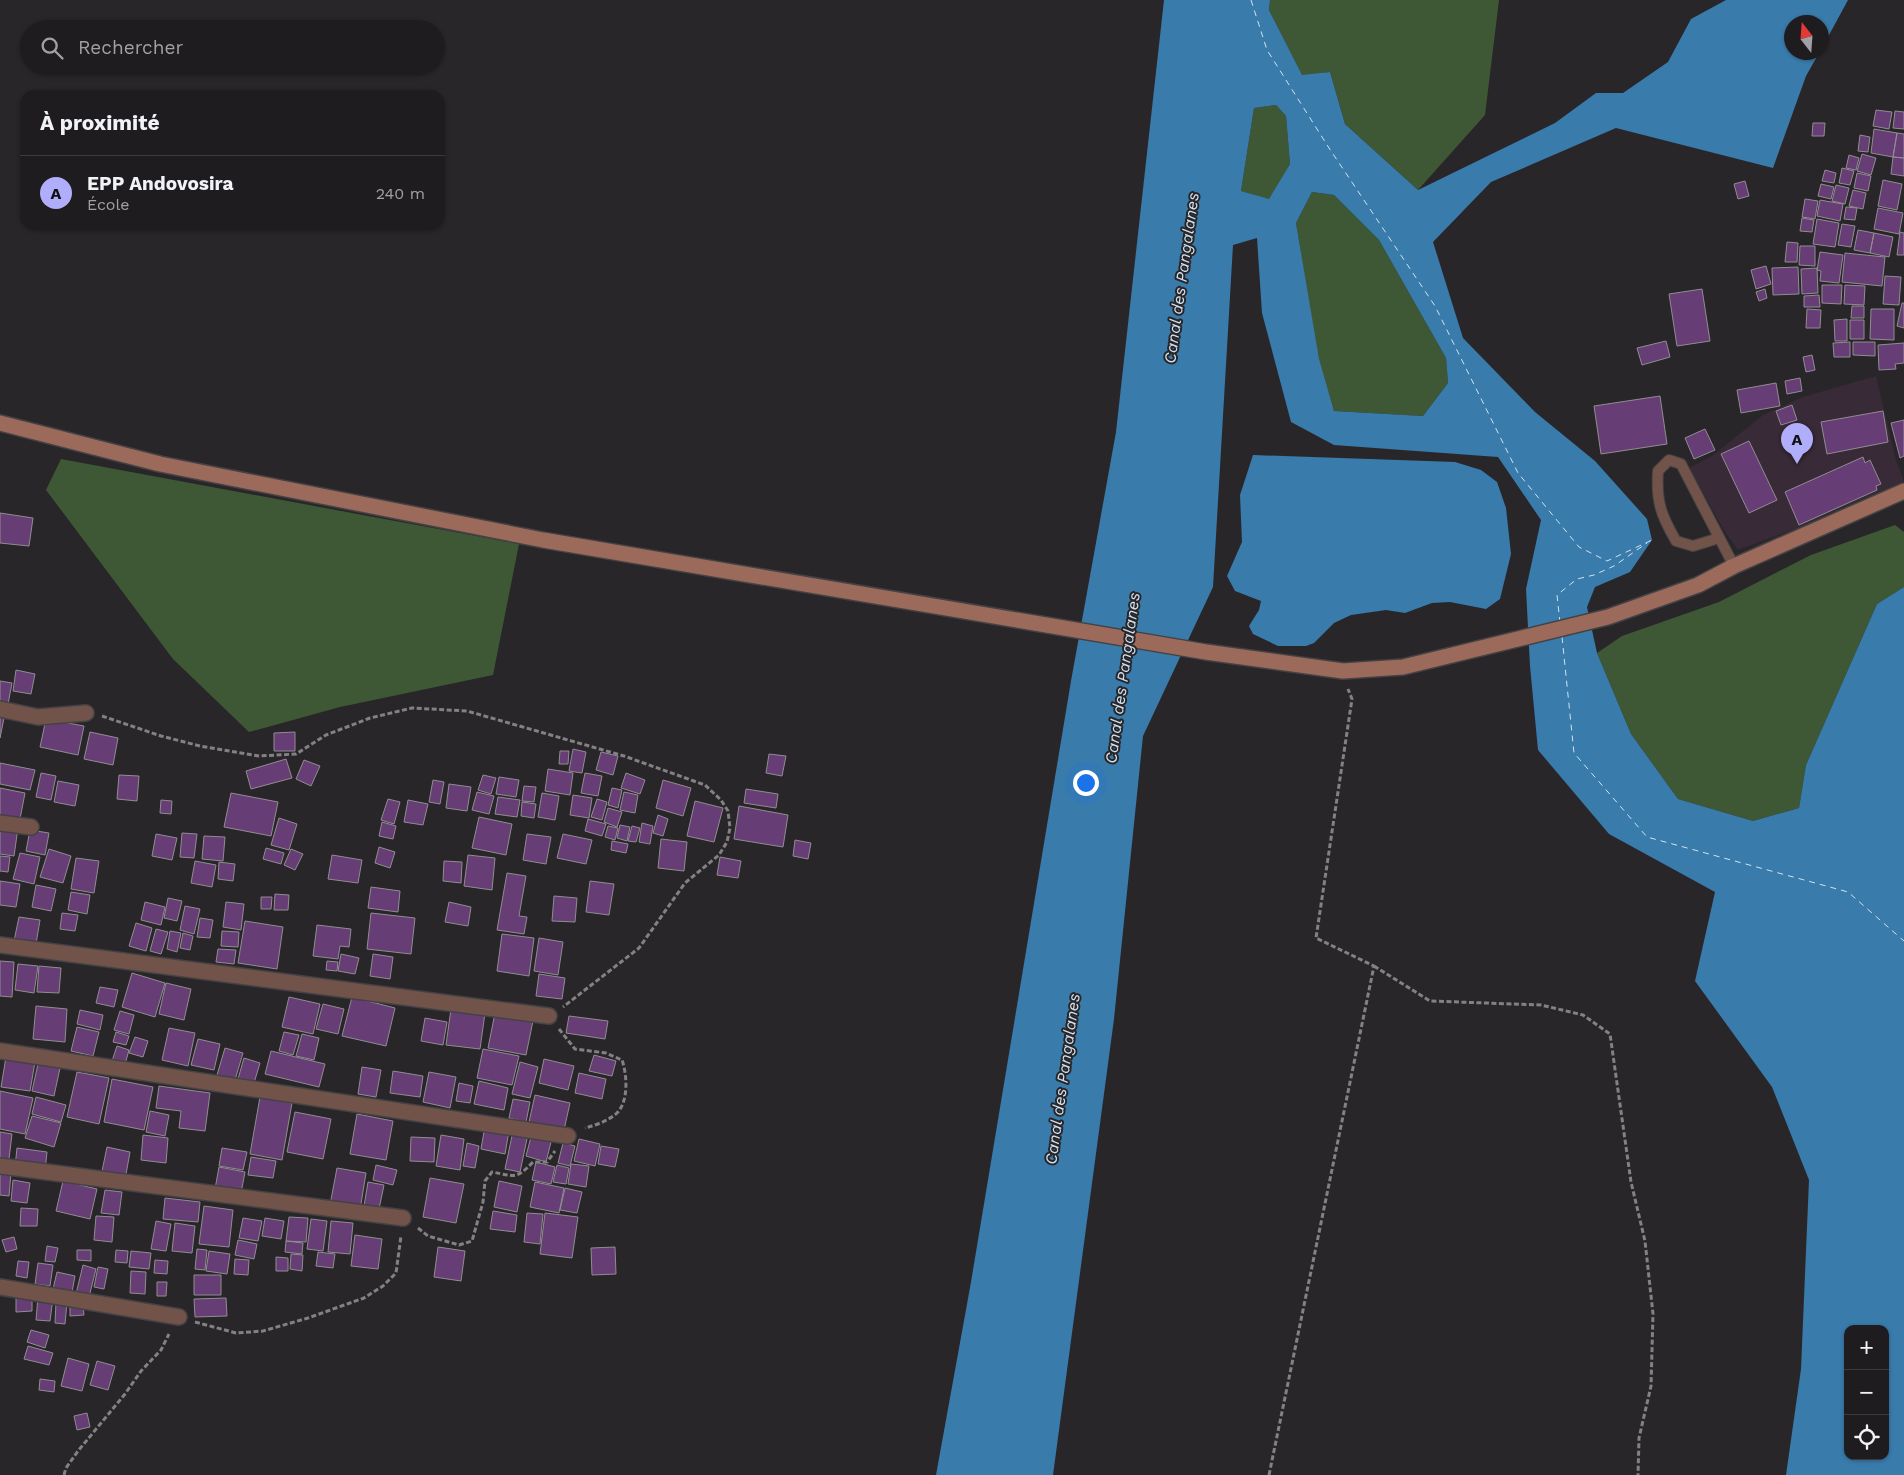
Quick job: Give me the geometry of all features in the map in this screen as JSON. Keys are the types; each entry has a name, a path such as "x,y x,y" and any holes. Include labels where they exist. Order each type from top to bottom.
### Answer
{"street":[{"path":"0,423 160,464 543,540 1047,626 1343,672 1403,667 1608,617 1698,584 1734,566 1904,491"},
{"path":"0,709 38,717 86,713"},
{"path":"0,823 31,827"},
{"path":"0,945 549,1016"},
{"path":"0,1051 568,1136"},
{"path":"0,1166 403,1218"},
{"path":"0,1287 179,1317"}],"lane":[{"path":"1719,538 1693,546 1676,541 1662,517 1657,492 1658,471 1668,460 1681,464 1734,566"}],"path":[{"path":"1343,672 1352,699 1316,938 1374,966 1430,1001 1540,1005 1583,1015 1610,1034 1631,1182 1645,1241 1652,1314 1651,1386 1639,1438 1638,1475"},
{"path":"1269,1475 1374,966"}],"shaded area":[{"path":"1876,376 1896,460 1904,481 1795,529 1738,550 1725,532 1689,468 1712,456 1763,415 1803,397"}],"green space":[{"path":"1270,0 1499,0 1485,115 1418,190 1345,124 1330,72 1302,76 1269,10"},
{"path":"1276,105 1286,116 1290,164 1269,200 1241,191 1254,108"},
{"path":"1312,192 1334,195 1379,240 1446,358 1448,383 1423,416 1334,411 1318,359 1296,223"},
{"path":"61,459 519,544 493,675 340,707 249,732 173,659 46,490"},
{"path":"1895,525 1904,532 1904,587 1877,604 1806,765 1799,808 1753,821 1678,799 1631,734 1597,653 1622,636 1719,602 1811,555"}],"water":[{"name":"Canal des Pangalanes","path":"1164,0 1270,0 1269,10 1302,75 1330,72 1345,124 1418,190 1555,123 1596,93 1623,93 1668,62 1691,19 1726,0 1848,0 1829,35 1829,15 1784,15 1784,60 1815,60 1806,76 1773,168 1616,128 1491,182 1433,242 1463,338 1535,412 1595,461 1647,519 1652,540 1630,572 1595,587 1587,607 1597,653 1631,734 1678,799 1753,821 1799,808 1806,765 1877,604 1904,587 1904,1475 1786,1475 1801,1369 1809,1180 1772,1087 1695,981 1715,892 1609,834 1538,750 1530,666 1526,589 1541,520 1498,457 1334,445 1291,422 1262,313 1257,238 1233,245 1213,587 1143,736 1114,1019 1053,1475 936,1475 971,1282 1071,681 1116,432","holes":["1276,105 1286,116 1290,164 1269,199 1241,191 1254,108","1312,192 1334,195 1379,240 1446,358 1448,383 1423,416 1334,411 1319,359 1296,223"]},
{"path":"1253,455 1455,462 1481,470 1497,482 1506,508 1511,554 1500,599 1486,609 1450,602 1432,603 1405,613 1386,610 1351,615 1334,623 1314,643 1306,646 1278,646 1253,634 1249,626 1259,610 1261,601 1235,591 1227,576 1242,542 1240,495"}],"building":[{"path":"1876,110 1892,112 1889,129 1873,126"},
{"path":"1895,111 1904,112 1904,129 1893,128"},
{"path":"1813,123 1825,123 1824,136 1812,136"},
{"path":"1874,129 1897,133 1893,157 1871,153"},
{"path":"1897,133 1904,134 1904,158 1893,157"},
{"path":"1860,135 1870,137 1868,152 1858,151"},
{"path":"1862,154 1876,158 1871,175 1857,171"},
{"path":"1849,155 1859,158 1856,170 1846,168"},
{"path":"1893,157 1904,158 1904,176 1891,174"},
{"path":"1842,168 1854,171 1850,185 1839,183"},
{"path":"1825,170 1836,173 1834,183 1822,181"},
{"path":"1857,173 1871,176 1868,191 1854,188"},
{"path":"1883,180 1902,184 1897,210 1878,206"},
{"path":"1745,181 1749,196 1738,199 1734,184"},
{"path":"1821,184 1834,187 1831,199 1818,196"},
{"path":"1836,185 1849,188 1845,204 1832,201"},
{"path":"1853,190 1866,193 1863,209 1849,206"},
{"path":"1805,199 1818,201 1815,219 1802,217"},
{"path":"1820,200 1843,204 1840,221 1817,216"},
{"path":"1846,207 1857,208 1855,220 1844,219"},
{"path":"1878,208 1903,213 1899,234 1874,229"},
{"path":"1802,218 1814,220 1812,232 1800,231"},
{"path":"1817,219 1839,223 1835,247 1813,244"},
{"path":"1842,224 1855,226 1851,247 1838,245"},
{"path":"1858,230 1874,233 1870,253 1854,250"},
{"path":"1900,232 1904,233 1904,255 1897,255"},
{"path":"1874,233 1893,237 1889,257 1870,253"},
{"path":"1787,242 1798,243 1797,262 1785,262"},
{"path":"1800,246 1815,246 1815,266 1799,265"},
{"path":"1820,252 1843,255 1839,283 1820,281 1821,271 1817,270"},
{"path":"1845,253 1885,257 1882,286 1842,282"},
{"path":"1766,266 1771,284 1756,289 1751,270"},
{"path":"1798,267 1799,294 1773,295 1772,268"},
{"path":"1817,268 1818,293 1802,294 1801,269"},
{"path":"1885,276 1901,277 1899,305 1883,304"},
{"path":"1822,285 1842,285 1841,304 1822,303"},
{"path":"1845,285 1865,286 1864,305 1844,304"},
{"path":"1702,289 1710,341 1677,346 1669,294"},
{"path":"1765,289 1767,298 1759,301 1756,292"},
{"path":"1819,295 1820,307 1804,307 1804,296"},
{"path":"1902,303 1904,303 1904,328 1897,326"},
{"path":"1852,306 1864,306 1864,318 1851,318"},
{"path":"1807,309 1821,310 1820,328 1806,328"},
{"path":"1871,309 1894,309 1894,340 1870,339"},
{"path":"1847,319 1847,341 1835,341 1834,320"},
{"path":"1850,320 1864,320 1864,339 1850,339"},
{"path":"1666,341 1670,357 1642,365 1637,348"},
{"path":"1850,342 1850,357 1834,357 1833,343"},
{"path":"1853,342 1875,342 1875,356 1853,355"},
{"path":"1904,343 1904,363 1895,364 1896,369 1879,370 1878,345"},
{"path":"1812,355 1815,370 1806,372 1803,357"},
{"path":"1800,378 1802,391 1787,394 1785,381"},
{"path":"1776,383 1780,406 1741,413 1737,390"},
{"path":"1660,396 1667,444 1601,454 1594,406"},
{"path":"1792,405 1797,420 1781,425 1776,411"},
{"path":"1883,411 1888,442 1827,454 1821,422"},
{"path":"1904,420 1904,456 1900,458 1891,423"},
{"path":"1705,429 1715,450 1694,459 1685,438"},
{"path":"1749,441 1777,500 1749,513 1721,454"},
{"path":"1863,457 1865,463 1870,460 1881,484 1876,486 1877,490 1799,525 1785,492"},
{"path":"0,513 33,518 29,546 0,543"},
{"path":"16,670 35,674 31,694 13,691"},
{"path":"0,681 12,683 8,704 0,703"},
{"path":"0,712 5,713 0,738"},
{"path":"46,719 84,726 78,755 40,747"},
{"path":"90,732 118,738 113,765 84,759"},
{"path":"295,732 295,751 274,751 274,733"},
{"path":"573,749 586,752 582,773 569,771"},
{"path":"560,751 569,751 568,764 559,764"},
{"path":"601,752 618,756 613,775 596,770"},
{"path":"769,754 786,756 782,776 766,773"},
{"path":"286,759 292,778 251,789 246,771"},
{"path":"304,760 320,766 311,786 296,779"},
{"path":"0,763 35,770 30,790 0,784"},
{"path":"548,769 573,773 570,795 545,791"},
{"path":"41,773 56,776 51,800 36,797"},
{"path":"585,773 602,776 598,796 581,793"},
{"path":"626,773 645,780 640,794 621,788"},
{"path":"119,775 139,776 137,801 117,799"},
{"path":"483,775 496,778 491,794 478,790"},
{"path":"499,777 519,780 516,797 496,794"},
{"path":"433,780 444,782 440,804 429,802"},
{"path":"663,780 691,788 683,816 656,808"},
{"path":"58,781 79,785 75,806 54,802"},
{"path":"449,784 471,787 467,811 446,808"},
{"path":"524,786 536,787 534,802 522,801"},
{"path":"0,788 25,793 20,819 0,815"},
{"path":"612,788 622,790 618,808 608,805"},
{"path":"746,789 778,794 776,808 744,803"},
{"path":"477,792 494,796 489,814 472,810"},
{"path":"624,792 638,795 635,813 620,810"},
{"path":"231,793 278,802 271,836 224,827"},
{"path":"542,793 559,796 555,820 538,817"},
{"path":"573,795 592,798 589,818 570,815"},
{"path":"498,797 520,800 517,817 495,814"},
{"path":"388,799 400,802 394,824 381,820"},
{"path":"597,799 607,802 602,820 591,817"},
{"path":"161,800 172,801 171,814 160,813"},
{"path":"408,800 428,804 423,825 404,822"},
{"path":"695,801 723,808 714,842 687,836"},
{"path":"522,802 536,804 534,818 521,816"},
{"path":"739,806 788,815 783,847 734,839"},
{"path":"608,808 622,812 617,827 604,822"},
{"path":"658,815 668,819 663,836 653,833"},
{"path":"479,817 512,824 506,855 472,848"},
{"path":"279,818 297,824 289,850 271,845"},
{"path":"588,819 606,824 602,836 585,831"},
{"path":"382,822 396,826 393,839 379,836"},
{"path":"642,823 653,826 650,844 639,842"},
{"path":"0,825 18,828 14,856 0,854"},
{"path":"620,825 630,827 627,841 617,838"},
{"path":"608,826 618,828 615,840 605,837"},
{"path":"632,826 640,828 636,842 628,841"},
{"path":"30,830 49,833 45,855 26,851"},
{"path":"182,833 197,834 194,858 180,857"},
{"path":"156,834 177,838 172,860 152,856"},
{"path":"527,834 551,837 546,864 523,860"},
{"path":"563,834 592,840 586,864 557,858"},
{"path":"204,836 225,837 223,861 202,859"},
{"path":"661,839 687,842 684,871 658,868"},
{"path":"795,840 811,843 808,859 793,856"},
{"path":"612,841 628,844 626,853 611,850"},
{"path":"379,847 395,852 390,868 375,863"},
{"path":"266,848 284,853 281,864 263,859"},
{"path":"49,849 71,856 63,883 40,877"},
{"path":"291,849 303,854 295,870 284,865"},
{"path":"20,853 40,857 34,884 13,879"},
{"path":"332,855 362,860 358,883 328,879"},
{"path":"468,855 495,858 492,890 464,886"},
{"path":"0,856 10,857 8,872 0,871"},
{"path":"720,857 741,861 738,878 717,875"},
{"path":"76,858 99,861 94,893 71,889"},
{"path":"195,861 216,865 212,887 191,883"},
{"path":"444,861 462,862 461,883 443,881"},
{"path":"219,862 235,864 233,881 218,879"},
{"path":"507,873 526,876 519,916 527,917 524,934 497,930"},
{"path":"0,881 20,884 16,907 0,905"},
{"path":"590,881 614,884 609,915 586,912"},
{"path":"36,885 56,889 51,911 32,907"},
{"path":"371,887 400,891 398,912 368,908"},
{"path":"71,892 90,895 87,914 68,910"},
{"path":"275,894 289,895 288,910 274,910"},
{"path":"554,896 577,898 575,922 552,921"},
{"path":"261,897 272,897 271,909 261,909"},
{"path":"168,898 182,901 177,921 164,918"},
{"path":"145,902 165,907 161,925 141,920"},
{"path":"226,902 244,904 241,930 223,927"},
{"path":"449,902 471,907 468,926 445,922"},
{"path":"185,906 200,909 194,934 180,930"},
{"path":"62,913 78,915 75,931 60,929"},
{"path":"371,913 415,918 411,954 367,949"},
{"path":"19,917 40,920 36,944 14,941"},
{"path":"200,918 213,920 210,938 197,937"},
{"path":"245,921 283,927 277,969 238,963"},
{"path":"136,923 152,928 146,951 129,946"},
{"path":"317,925 351,929 349,947 340,946 338,959 313,956"},
{"path":"156,929 168,932 161,954 150,951"},
{"path":"170,931 181,933 177,952 167,949"},
{"path":"222,931 239,932 238,947 221,946"},
{"path":"183,933 193,936 190,950 180,948"},
{"path":"502,934 534,938 529,976 497,971"},
{"path":"539,938 563,942 558,975 534,971"},
{"path":"218,949 236,950 234,964 216,962"},
{"path":"341,954 359,958 355,974 338,971"},
{"path":"373,954 393,957 390,979 370,976"},
{"path":"0,961 14,962 12,997 0,996"},
{"path":"327,961 338,962 337,971 326,970"},
{"path":"18,964 38,966 34,993 15,990"},
{"path":"39,966 61,968 59,993 37,992"},
{"path":"132,973 165,983 155,1017 122,1007"},
{"path":"539,974 565,978 562,999 536,996"},
{"path":"166,983 191,989 184,1020 159,1014"},
{"path":"100,987 118,990 114,1007 96,1003"},
{"path":"289,997 320,1004 313,1034 282,1027"},
{"path":"352,997 395,1008 386,1046 342,1036"},
{"path":"323,1004 344,1009 338,1034 316,1029"},
{"path":"36,1006 67,1009 65,1042 33,1039"},
{"path":"451,1009 485,1013 480,1049 446,1045"},
{"path":"80,1010 103,1015 100,1030 77,1024"},
{"path":"120,1011 134,1015 129,1034 114,1030"},
{"path":"495,1013 533,1021 526,1055 488,1048"},
{"path":"569,1016 608,1021 605,1039 566,1033"},
{"path":"425,1018 447,1022 443,1045 421,1041"},
{"path":"77,1027 99,1032 93,1056 71,1051"},
{"path":"169,1028 195,1033 188,1066 162,1060"},
{"path":"116,1032 129,1036 126,1045 113,1042"},
{"path":"284,1032 299,1035 293,1055 279,1051"},
{"path":"302,1034 319,1038 314,1060 296,1056"},
{"path":"135,1037 148,1041 143,1057 129,1053"},
{"path":"198,1039 220,1044 214,1070 191,1065"},
{"path":"117,1046 129,1050 124,1068 111,1064"},
{"path":"225,1048 243,1053 235,1080 217,1075"},
{"path":"483,1049 519,1056 512,1085 477,1078"},
{"path":"271,1051 325,1064 319,1087 265,1074"},
{"path":"594,1055 616,1061 612,1076 589,1071"},
{"path":"6,1057 35,1062 30,1091 1,1087"},
{"path":"244,1058 260,1063 254,1083 238,1079"},
{"path":"544,1059 574,1066 568,1090 539,1083"},
{"path":"520,1062 538,1067 530,1098 512,1094"},
{"path":"38,1064 60,1068 54,1096 32,1091"},
{"path":"362,1067 381,1070 376,1097 358,1094"},
{"path":"393,1071 423,1076 420,1097 390,1093"},
{"path":"77,1072 109,1078 99,1124 67,1117"},
{"path":"429,1072 456,1077 450,1108 423,1102"},
{"path":"579,1073 606,1079 602,1099 575,1093"},
{"path":"112,1079 153,1087 144,1130 104,1122"},
{"path":"479,1081 508,1088 504,1110 474,1104"},
{"path":"459,1083 473,1086 470,1103 456,1101"},
{"path":"159,1086 210,1093 205,1131 179,1128 181,1111 156,1108"},
{"path":"0,1091 33,1098 25,1134 0,1129"},
{"path":"535,1095 570,1103 564,1130 529,1122"},
{"path":"36,1097 66,1105 61,1122 32,1114"},
{"path":"260,1097 292,1103 282,1160 250,1154"},
{"path":"513,1099 530,1102 526,1122 509,1118"},
{"path":"150,1111 169,1115 165,1136 146,1132"},
{"path":"295,1112 331,1119 323,1159 287,1152"},
{"path":"357,1114 393,1121 386,1160 350,1154"},
{"path":"32,1116 61,1123 54,1147 25,1138"},
{"path":"485,1126 509,1131 505,1154 481,1149"},
{"path":"513,1131 528,1134 520,1172 505,1169"},
{"path":"0,1132 12,1134 9,1159 0,1158"},
{"path":"532,1133 552,1138 546,1162 526,1156"},
{"path":"143,1135 168,1138 166,1163 141,1160"},
{"path":"441,1135 464,1139 460,1170 436,1166"},
{"path":"411,1137 435,1138 434,1162 410,1161"},
{"path":"579,1139 600,1144 595,1166 574,1161"},
{"path":"467,1143 479,1146 475,1168 463,1166"},
{"path":"563,1143 575,1146 570,1166 558,1163"},
{"path":"601,1146 619,1149 615,1167 598,1164"},
{"path":"107,1147 130,1152 125,1180 101,1176"},
{"path":"17,1148 47,1152 45,1171 15,1167"},
{"path":"222,1148 247,1152 243,1170 219,1166"},
{"path":"251,1157 276,1161 273,1178 248,1175"},
{"path":"536,1162 555,1167 551,1184 532,1180"},
{"path":"571,1164 589,1166 586,1187 568,1184"},
{"path":"376,1165 397,1170 393,1185 373,1180"},
{"path":"557,1165 569,1168 566,1184 553,1182"},
{"path":"219,1167 245,1172 241,1193 215,1189"},
{"path":"337,1168 366,1173 360,1210 330,1205"},
{"path":"0,1172 11,1173 9,1196 0,1195"},
{"path":"430,1178 464,1184 456,1223 423,1217"},
{"path":"13,1180 30,1183 27,1203 11,1201"},
{"path":"63,1181 97,1189 90,1219 56,1211"},
{"path":"499,1181 522,1186 517,1212 494,1207"},
{"path":"368,1182 384,1185 379,1209 364,1206"},
{"path":"535,1182 564,1188 559,1213 530,1207"},
{"path":"565,1188 582,1192 577,1213 560,1210"},
{"path":"105,1190 122,1192 119,1215 101,1213"},
{"path":"165,1198 200,1202 198,1222 163,1219"},
{"path":"204,1206 233,1210 229,1247 199,1244"},
{"path":"21,1208 38,1209 37,1226 20,1226"},
{"path":"493,1211 517,1215 515,1232 490,1229"},
{"path":"527,1213 543,1214 540,1244 524,1242"},
{"path":"545,1213 578,1217 572,1258 540,1254"},
{"path":"96,1216 114,1217 112,1242 94,1240"},
{"path":"289,1217 308,1218 306,1242 286,1241"},
{"path":"243,1218 262,1221 258,1241 239,1238"},
{"path":"265,1218 284,1221 281,1239 262,1236"},
{"path":"311,1219 327,1221 323,1251 307,1249"},
{"path":"156,1221 171,1224 166,1251 151,1249"},
{"path":"331,1221 353,1223 350,1254 328,1252"},
{"path":"175,1223 195,1226 192,1253 172,1251"},
{"path":"355,1235 382,1239 378,1269 351,1266"},
{"path":"14,1237 17,1249 6,1252 2,1240"},
{"path":"238,1240 257,1244 254,1259 235,1255"},
{"path":"286,1241 303,1243 302,1254 285,1252"},
{"path":"47,1246 58,1248 55,1262 45,1261"},
{"path":"438,1247 465,1251 461,1281 434,1277"},
{"path":"615,1247 616,1274 592,1275 591,1248"},
{"path":"197,1249 207,1250 205,1270 195,1269"},
{"path":"77,1250 91,1250 91,1261 77,1260"},
{"path":"116,1250 128,1251 127,1263 115,1262"},
{"path":"131,1251 151,1253 149,1269 129,1267"},
{"path":"209,1251 230,1254 227,1274 206,1271"},
{"path":"318,1252 335,1254 333,1268 316,1266"},
{"path":"291,1254 303,1255 302,1271 290,1269"},
{"path":"276,1257 288,1258 288,1271 276,1271"},
{"path":"235,1259 249,1260 248,1275 234,1274"},
{"path":"155,1260 168,1261 167,1274 154,1273"},
{"path":"18,1261 29,1262 27,1278 16,1276"},
{"path":"38,1263 53,1265 50,1286 35,1284"},
{"path":"83,1265 96,1269 89,1297 76,1294"},
{"path":"98,1267 108,1269 104,1289 94,1287"},
{"path":"131,1271 146,1272 145,1294 130,1293"},
{"path":"57,1272 75,1276 72,1292 53,1289"},
{"path":"194,1275 221,1275 221,1295 194,1295"},
{"path":"157,1282 167,1282 166,1296 157,1296"},
{"path":"16,1297 32,1297 32,1311 16,1312"},
{"path":"38,1297 53,1298 50,1321 36,1320"},
{"path":"226,1298 227,1316 195,1317 194,1299"},
{"path":"56,1302 67,1302 65,1324 55,1323"},
{"path":"83,1306 84,1315 70,1316 70,1307"},
{"path":"31,1330 49,1335 45,1348 27,1342"},
{"path":"28,1346 53,1353 49,1365 24,1359"},
{"path":"68,1358 89,1364 82,1391 61,1386"},
{"path":"97,1361 115,1366 108,1390 90,1385"},
{"path":"40,1379 55,1381 54,1392 39,1390"},
{"path":"87,1413 90,1427 77,1430 74,1416"}],"ferry route":[{"path":"1251,0 1267,50 1329,148 1435,306 1518,473 1579,547 1607,561 1652,540"},
{"path":"1560,623 1557,595 1577,579 1594,575 1614,566 1647,543"},
{"path":"1562,637 1574,753 1647,837 1848,892 1904,941"}],"place":[{"name":"EPP Andovosira","path":"1797,464"}]}
